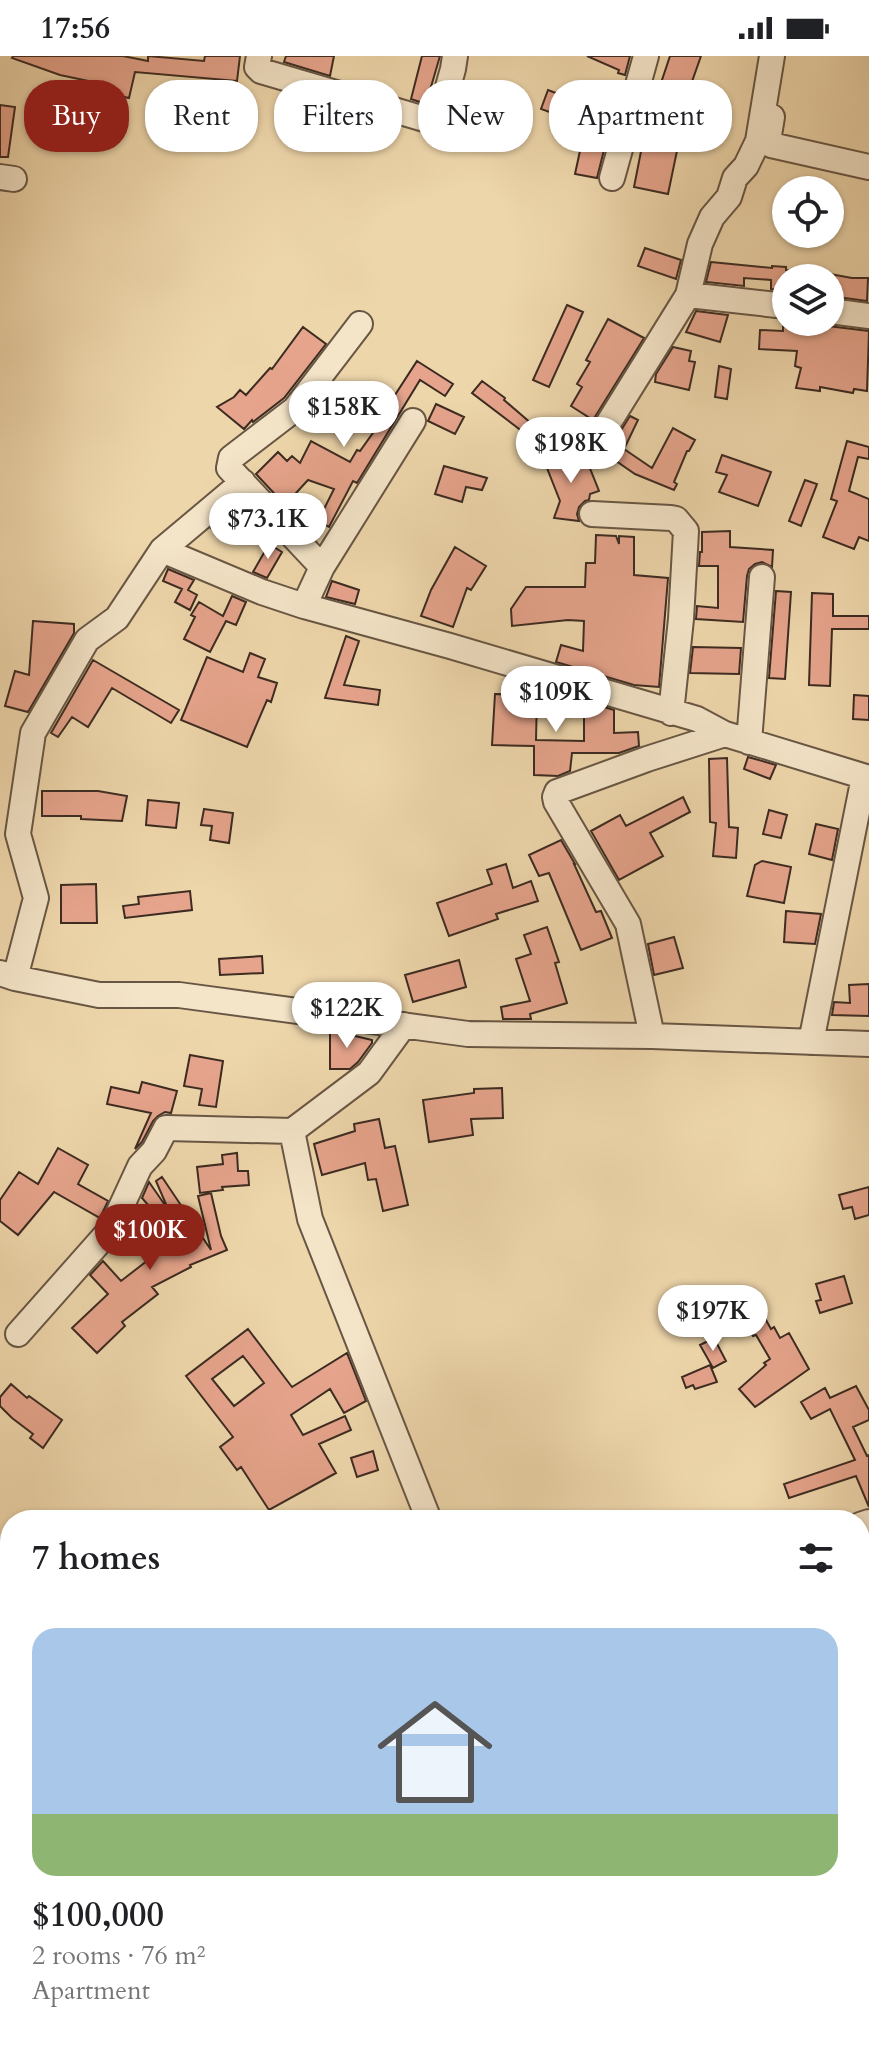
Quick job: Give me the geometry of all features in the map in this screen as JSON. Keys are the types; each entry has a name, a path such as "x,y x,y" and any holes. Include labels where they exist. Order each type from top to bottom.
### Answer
{"street":[{"path":"259,56 257,67 261,71 438,123 455,56"},
{"path":"612,178 646,56"},
{"path":"781,57 768,134 771,145 869,167"},
{"path":"591,451 688,295 700,244 712,217 729,197 735,178 746,166 758,141 781,57"},
{"path":"688,295 772,304"},
{"path":"844,313 869,316"},
{"path":"322,567 229,468 231,458 295,409 360,324"},
{"path":"304,606 322,567 413,421"},
{"path":"243,482 162,550 117,618 87,640 33,733 18,834 36,898 8,975 99,995 179,995 468,1034 652,1036 869,1044"},
{"path":"592,514 671,518 676,519 686,531 671,713"},
{"path":"162,550 304,606 697,719 725,734 867,778 811,1042"},
{"path":"749,742 762,577"},
{"path":"652,1036 628,924 555,797 557,792 725,734"},
{"path":"18,1334 111,1229 140,1166 154,1151 166,1128 292,1131 369,1073 404,1025"},
{"path":"292,1131 310,1219 425,1510"}],"building":[{"path":"123,56 148,61 148,56 204,61 205,56 240,56 237,80 135,72 129,98 129,80 84,80 12,58"},
{"path":"286,56 334,56 330,76 284,62"},
{"path":"422,56 440,56 433,80 418,80 418,101 411,99"},
{"path":"587,56 630,56 625,75"},
{"path":"670,56 701,56 693,80 662,80"},
{"path":"548,90 549,90 549,112 541,109"},
{"path":"0,105 15,107 8,157 0,157"},
{"path":"580,152 604,152 597,178 575,174"},
{"path":"641,152 677,152 668,194 634,187"},
{"path":"645,248 681,260 676,279 638,266"},
{"path":"711,262 772,268 772,289 771,280 744,278 744,286 706,282"},
{"path":"844,277 868,278 867,301 844,298"},
{"path":"567,305 583,312 549,387 533,380"},
{"path":"696,311 728,315 720,342 686,332"},
{"path":"608,319 644,338 593,420 571,406 582,387 577,384 590,362 586,360"},
{"path":"303,327 326,344 284,398 244,429 217,407 240,390 246,395 272,369"},
{"path":"844,328 869,331 867,391 854,389 853,393 820,387 820,391 796,388 801,368 795,366 797,351 759,349 760,330 772,331 772,336 844,336"},
{"path":"673,347 691,351 689,361 695,362 689,390 655,382 656,374"},
{"path":"417,361 453,384 445,396 420,380 357,483 353,481 329,527 318,521 334,489 308,480 285,505 256,474 278,452 287,461 292,456 300,463 311,441 350,462 375,430 344,407 353,395 382,415"},
{"path":"719,366 731,369 727,399 715,397"},
{"path":"482,381 532,424 527,435 472,393"},
{"path":"436,404 464,417 455,434 428,421"},
{"path":"630,416 638,420 624,449 652,468 673,428 695,440 687,451 674,482 677,484 674,490 635,474 606,454"},
{"path":"847,441 869,447 869,459 858,457 849,491 869,499 869,541 859,537 854,549 823,537 837,501 831,499"},
{"path":"576,451 578,459 589,466 599,491 590,494 589,500 579,507 579,521 554,518 560,501 545,463"},
{"path":"722,455 771,472 758,506 719,492 727,475 716,472"},
{"path":"444,466 487,478 482,490 466,487 462,502 435,494"},
{"path":"805,480 817,484 801,526 789,521"},
{"path":"241,503 250,512 222,539 211,528"},
{"path":"730,531 730,547 773,550 772,567 762,562 749,569 743,622 696,619 697,606 718,608 718,566 699,566 702,532"},
{"path":"596,535 616,536 619,544 619,536 634,537 634,575 668,578 659,687 634,685 556,662 561,645 583,651 584,621 512,626 511,609 526,587 585,587 586,563 595,563"},
{"path":"269,544 282,552 267,578 253,572"},
{"path":"455,547 486,566 471,590 467,588 453,627 421,616 431,590"},
{"path":"168,569 194,580 188,590 197,595 190,610 175,602 182,589 163,581"},
{"path":"332,581 359,590 355,604 326,597"},
{"path":"776,591 791,592 785,679 769,678"},
{"path":"812,593 833,594 833,616 869,616 869,629 832,629 830,686 809,685"},
{"path":"232,596 246,602 236,625 226,621 210,652 184,639 195,617 191,615 199,602 223,616"},
{"path":"33,621 74,624 74,633 28,712 5,706 15,671 29,675"},
{"path":"346,636 359,641 344,685 380,690 378,705 325,698"},
{"path":"693,647 741,648 739,674 690,673"},
{"path":"250,653 265,659 258,677 277,683 271,702 267,700 247,747 181,720 207,657 243,672"},
{"path":"93,660 179,710 171,723 112,688 88,727 72,717 58,737 51,733"},
{"path":"495,694 537,695 536,740 584,741 584,712 588,702 614,710 614,733 638,732 639,746 619,753 572,753 570,771 558,776 534,775 534,746 492,745"},
{"path":"854,695 869,696 869,720 853,719"},
{"path":"748,757 776,765 770,779 744,769"},
{"path":"727,758 729,827 738,828 736,858 713,856 716,823 710,822 709,759"},
{"path":"42,791 98,791 127,796 122,821 81,819 81,816 42,816"},
{"path":"683,797 690,812 650,833 663,856 619,880 591,831 620,815 626,826"},
{"path":"148,800 179,803 176,828 146,825"},
{"path":"204,809 233,813 229,843 210,840 212,826 201,825"},
{"path":"769,810 787,815 781,838 763,834"},
{"path":"816,824 838,829 832,860 809,854"},
{"path":"561,840 596,912 601,911 612,938 581,950 549,873 539,876 529,855"},
{"path":"762,861 791,867 784,903 747,896 755,865"},
{"path":"506,864 513,888 531,881 538,901 496,914 498,919 449,936 437,903 492,884 487,870"},
{"path":"96,884 97,923 61,923 61,885"},
{"path":"190,891 192,910 125,918 123,906 139,904 138,897"},
{"path":"786,911 821,914 815,944 784,942"},
{"path":"547,927 559,962 555,963 567,1003 530,1014 531,1019 503,1019 501,1007 530,1001 516,959 531,954 524,935"},
{"path":"674,937 683,968 654,975 648,944"},
{"path":"262,956 263,973 220,975 219,959"},
{"path":"459,960 466,987 413,1002 405,975"},
{"path":"869,984 869,1016 832,1015 834,1002 850,1003 849,985"},
{"path":"330,1030 372,1040 372,1043 350,1069 330,1069"},
{"path":"190,1055 223,1061 216,1107 199,1105 202,1089 184,1086"},
{"path":"142,1082 177,1091 171,1113 165,1112 153,1121 135,1149 151,1113 107,1104 111,1087 139,1093"},
{"path":"502,1088 503,1118 471,1119 473,1135 429,1142 423,1100 474,1093 474,1089"},
{"path":"379,1119 385,1148 395,1146 408,1205 383,1211 376,1179 368,1180 365,1163 322,1175 314,1144 355,1131 354,1124"},
{"path":"58,1148 88,1165 78,1184 108,1201 100,1218 54,1192 18,1235 0,1221 0,1200 19,1172 38,1184"},
{"path":"237,1153 238,1171 248,1171 249,1185 200,1193 197,1167 223,1164 222,1155"},
{"path":"162,1177 211,1250 198,1196 211,1193 227,1250 190,1265 152,1287 158,1294 122,1322 125,1326 97,1353 72,1328 108,1294 90,1275 103,1261 121,1281 151,1255 181,1239 156,1181"},
{"path":"149,1182 167,1208 155,1213 142,1198"},
{"path":"869,1187 869,1215 855,1219 852,1207 843,1209 839,1195"},
{"path":"844,1276 852,1303 820,1313 816,1301 821,1300 816,1284"},
{"path":"747,1292 758,1312 761,1311 780,1338 789,1333 809,1369 755,1407 739,1389 770,1359 730,1295"},
{"path":"248,1329 292,1387 347,1353 366,1401 344,1413 330,1389 291,1415 303,1435 345,1416 351,1430 319,1444 336,1473 269,1510 241,1467 237,1470 220,1447 233,1437 186,1376","holes":["243,1356 264,1383 234,1406 212,1379"]},
{"path":"714,1338 726,1361 713,1368 700,1345"},
{"path":"710,1365 717,1382 695,1389 693,1385 686,1388 682,1377"},
{"path":"11,1384 62,1420 43,1448 30,1438 33,1434 0,1406 0,1397"},
{"path":"856,1386 869,1410 869,1420 853,1427 869,1455 869,1507 856,1476 789,1498 784,1484 855,1460 830,1409 811,1419 801,1402 825,1388 830,1398"},
{"path":"373,1451 378,1470 357,1477 351,1458"}]}
